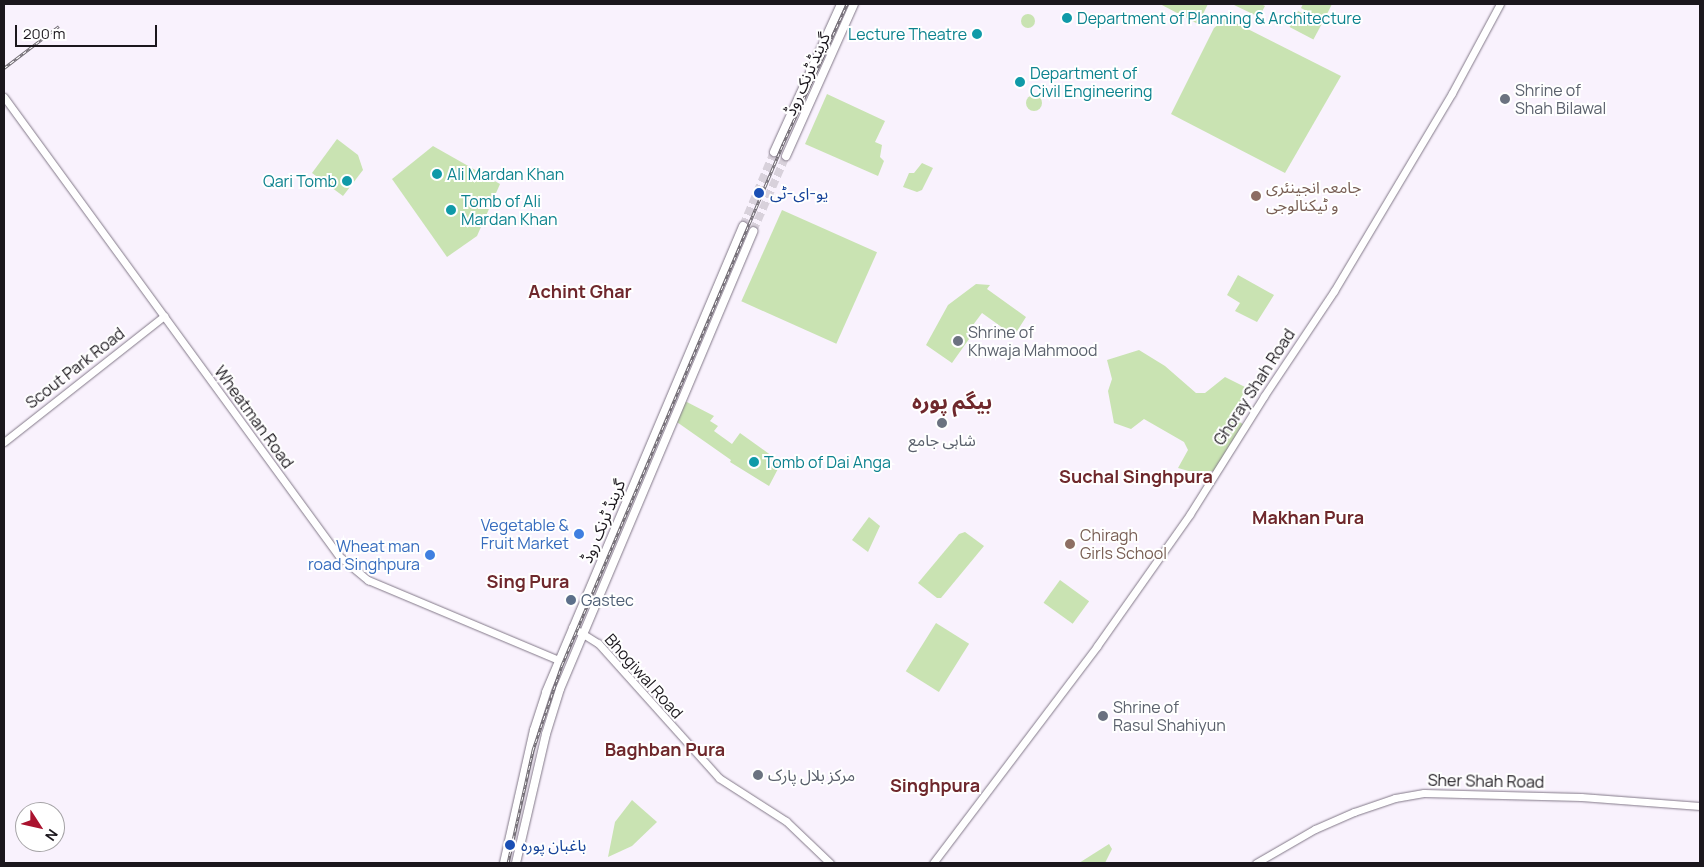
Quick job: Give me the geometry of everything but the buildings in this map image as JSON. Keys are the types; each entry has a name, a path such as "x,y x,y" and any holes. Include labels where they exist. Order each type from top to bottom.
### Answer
{"main road":[{"name":"گرینڈ ٹرنک روڈ","path":"774,152 842,4"},
{"name":"گرینڈ ٹرنک روڈ","path":"786,156 854,4"},
{"name":"Ghoray Shah Road","path":"933,863 1097,646 1190,514 1268,390 1334,291 1448,99 1500,4"},
{"path":"819,52 830,58"},
{"name":"Wheatman Road","path":"4,97 322,534 354,569 368,580 558,660"},
{"name":"گرینڈ ٹرنک روڈ","path":"504,863 534,730 558,660 743,226"},
{"name":"گرینڈ ٹرنک روڈ","path":"516,863 546,734 584,632 754,231"},
{"name":"Scout Park Road","path":"4,442 164,316"},
{"name":"Bhogiwal Road","path":"572,626 584,632 598,643 703,764 719,778 786,822 830,863"},
{"name":"Sher Shah Road","path":"1256,863 1315,829 1354,812 1395,798 1424,793 1581,797 1700,806"}],"green space":[{"path":"1160,4 1208,4 1198,24"},
{"path":"1232,4 1261,4 1265,6 1259,17"},
{"path":"1303,4 1332,4 1324,20 1301,8"},
{"path":"1298,11 1322,24 1313,40 1290,27"},
{"path":"1025,14 1031,14 1035,21 1031,28 1025,28 1021,24 1021,18"},
{"path":"1226,18 1341,76 1285,173 1171,114 1214,28"},
{"path":"827,94 885,121 875,142 882,145 880,157 884,161 878,176 805,144"},
{"path":"1034,95 1040,97 1042,103 1040,109 1034,111 1028,109 1026,103 1028,97"},
{"path":"337,139 358,155 363,170 343,196 312,173"},
{"name":"Tomb of Ali Mardan Khan","path":"433,146 500,184 477,236 447,257 392,179"},
{"path":"922,163 933,168 922,190 917,192 903,187 909,173 914,173"},
{"path":"782,210 877,252 836,344 741,301"},
{"path":"1238,275 1274,295 1257,322 1235,311 1240,303 1227,295"},
{"name":"Shrine of Khwaja Mahmood","path":"976,284 990,285 987,289 1026,317 1014,336 982,313 970,329 974,332 952,363 926,345 948,305"},
{"path":"1139,350 1165,366 1196,393 1205,393 1225,377 1249,389 1231,415 1245,426 1215,471 1192,472 1178,468 1188,450 1184,442 1144,419 1131,429 1114,423 1108,391 1112,379 1107,360"},
{"path":"683,400 714,416 710,421 718,426 714,431 732,444 740,433 772,456 771,459 780,465 769,486 730,462 731,460 674,420"},
{"path":"869,517 880,526 868,552 852,540"},
{"path":"965,532 984,546 941,598 937,598 918,583 959,534"},
{"path":"1060,580 1089,601 1073,624 1044,603"},
{"path":"936,623 969,644 939,692 906,671"},
{"path":"632,800 657,822 632,846 608,857 615,822"},
{"path":"1109,844 1112,849 1105,863 1079,863"}],"tunnel":[{"path":"743,226 774,152"},
{"path":"753,231 786,156"}],"railway":[{"path":"508,863 533,750 562,665 783,144 847,4"},
{"path":"4,68 59,26"}],"place":[{"name":"Department of Planning & Architecture","path":"1067,18"},
{"name":"Lecture Theatre","path":"977,34"},
{"name":"Department of Civil Engineering","path":"1020,82"},
{"name":"Shrine of Shah Bilawal","path":"1505,99"},
{"name":"Ali Mardan Khan","path":"437,174"},
{"name":"Qari Tomb","path":"347,181"},
{"name":"یو-ای-ٹی","path":"759,193"},
{"name":"جامعہ انجینئری و ٹیکنالوجی","path":"1256,196"},
{"name":"Tomb of Ali Mardan Khan","path":"451,210"},
{"name":"Shrine of Khwaja Mahmood","path":"958,341"},
{"name":"شاہی جامع","path":"942,423"},
{"name":"Tomb of Dai Anga","path":"754,462"},
{"name":"Vegetable & Fruit Market","path":"579,534"},
{"name":"Chiragh Girls School","path":"1070,544"},
{"name":"Wheat man road Singhpura","path":"430,555"},
{"name":"Gastec","path":"571,600"},
{"name":"Shrine of Rasul Shahiyun","path":"1103,716"},
{"name":"مرکز بلال پارک","path":"758,775"},
{"name":"باغبان پورہ","path":"510,845"}],"district":[{"name":"Achint Ghar","path":"580,291"},
{"name":"بیگم پورہ","path":"952,401"},
{"name":"Suchal Singhpura","path":"1136,476"},
{"name":"Makhan Pura","path":"1308,517"},
{"name":"Sing Pura","path":"528,581"},
{"name":"Baghban Pura","path":"665,749"},
{"name":"Singhpura","path":"935,785"}]}
